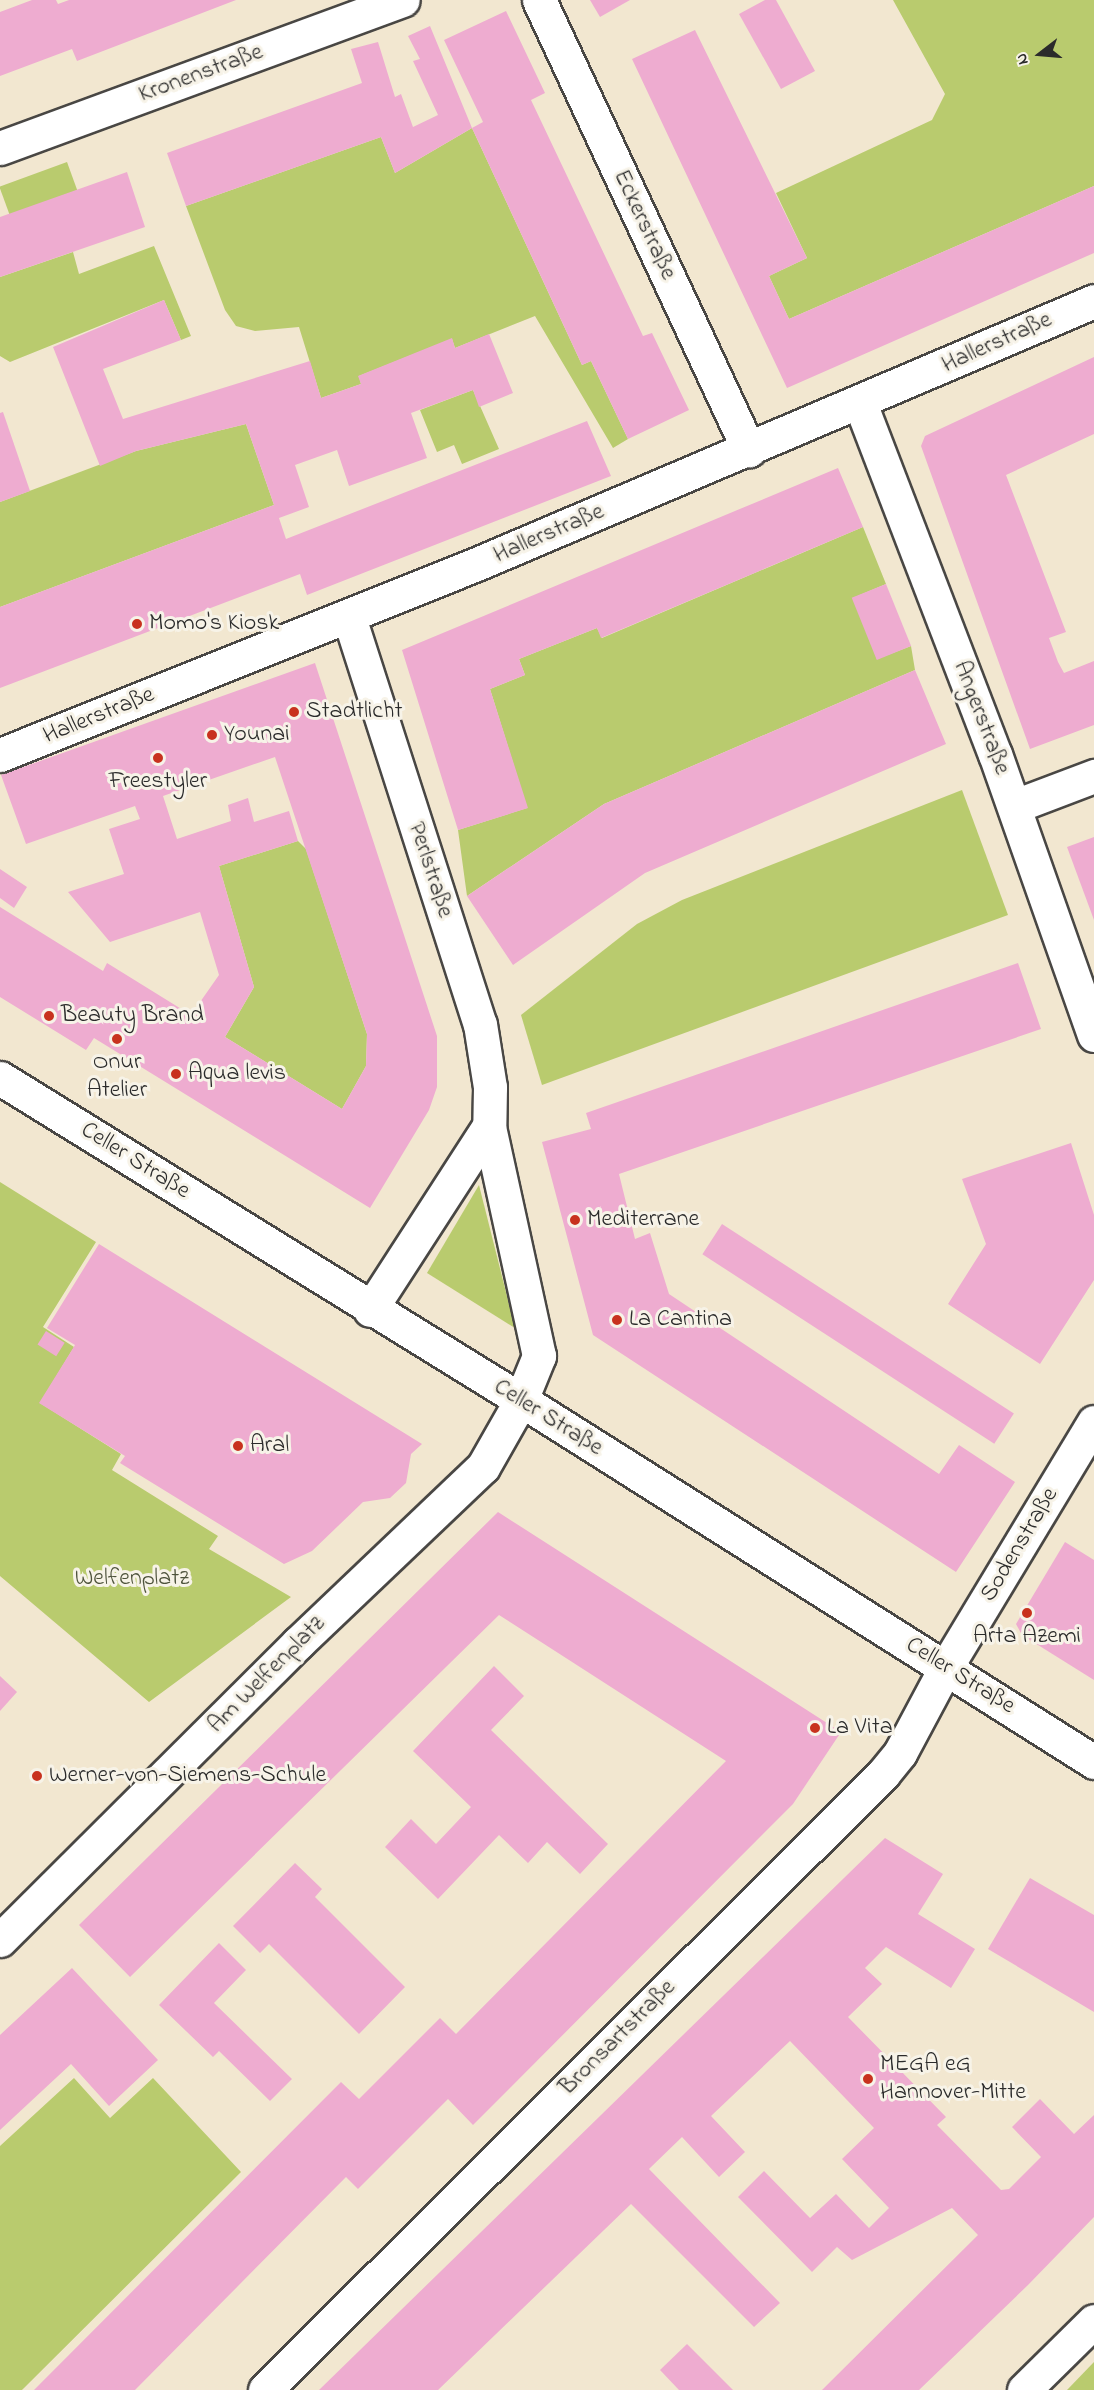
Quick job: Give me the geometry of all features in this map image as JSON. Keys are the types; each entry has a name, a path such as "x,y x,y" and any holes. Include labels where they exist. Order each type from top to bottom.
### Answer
{"street":[{"name":"Kronenstraße","path":"0,148 403,0"},
{"name":"Eckerstraße","path":"539,0 748,451"},
{"name":"Hallerstraße","path":"0,755 349,617 748,451 1094,301"},
{"name":"Angerstraße","path":"860,403 1015,806 1094,1035"},
{"name":"Perlstraße","path":"349,617 480,1024 490,1087 489,1126 539,1356 520,1400"},
{"path":"1015,806 1094,776"},
{"name":"Celler Straße","path":"0,1078 370,1310 520,1400 1094,1762"},
{"path":"370,1310 489,1126"},
{"name":"Am Welfenplatz","path":"0,1940 298,1643 483,1467 520,1400"},
{"name":"Sodenstraße","path":"945,1667 1094,1422"},
{"name":"Bronsartstraße","path":"265,2390 883,1774 900,1753 945,1667"},
{"path":"1024,2390 1094,2321"}],"green space":[{"path":"893,0 1094,0 1094,186 789,319 769,276 807,258 776,193 932,120 945,94"},
{"path":"472,128 582,365 591,361 628,439 613,448 535,316 455,348 452,339 359,376 361,384 321,398 299,327 255,331 236,326 225,310 186,206 381,137 395,173"},
{"path":"67,162 77,190 10,215 0,186"},
{"path":"154,246 191,336 181,340 164,300 10,362 0,356 0,277 73,252 79,274"},
{"path":"473,390 499,449 462,464 454,445 437,452 420,410"},
{"path":"246,424 274,505 0,607 0,502 136,451"},
{"path":"863,527 886,584 853,598 877,659 911,646 915,670 604,804 467,896 458,830 527,808 490,689 525,675 519,659 597,628 602,638"},
{"path":"962,790 1008,915 542,1085 521,1015 637,924 682,900"},
{"path":"298,841 306,849 367,1034 366,1066 342,1109 225,1037 254,987 219,866"},
{"name":"Welfenplatz","path":"0,1182 96,1242 43,1327 74,1347 40,1403 121,1454 112,1470 218,1536 209,1549 291,1597 149,1702 0,1576"},
{"path":"479,1185 515,1328 427,1273"},
{"path":"74,2078 110,2118 153,2078 241,2172 22,2390 0,2390 0,2146"},
{"path":"1094,2362 1094,2390 1067,2390"}],"building":[{"path":"32,0 56,0 58,4 69,0 236,0 77,61 72,49 0,76 0,12"},
{"path":"590,0 630,0 600,17"},
{"path":"765,0 776,0 815,71 781,89 739,14"},
{"path":"506,11 545,93 531,100 643,336 652,333 689,410 628,439 591,361 582,365 472,128 483,122 444,40"},
{"path":"430,26 472,128 395,173 381,137 186,206 167,153 362,83 351,49 378,42 395,97 401,94 413,127 438,115 413,61 420,59 408,36"},
{"path":"695,30 807,258 769,276 789,319 1094,186 1094,253 787,388 632,59"},
{"path":"127,172 145,227 0,277 0,217"},
{"path":"164,300 181,340 103,369 123,419 310,361 321,398 361,384 358,376 452,338 455,348 489,334 513,393 479,407 473,390 411,413 427,458 349,486 337,450 295,465 309,507 279,518 286,539 587,421 611,476 307,595 300,574 0,688 0,607 274,505 246,424 136,451 100,466 53,347"},
{"path":"1094,357 1094,434 1006,475 1066,632 1049,638 1058,662 1064,673 1094,661 1094,725 1030,749 921,446 925,436"},
{"path":"3,412 30,491 0,502 0,413"},
{"path":"838,468 863,527 601,638 597,628 519,659 525,675 490,689 528,808 458,830 402,650"},
{"path":"886,584 911,646 877,660 852,598"},
{"path":"315,663 437,1036 437,1087 429,1110 370,1208 94,1038 86,1050 0,997 0,907 103,971 107,963 191,1015 219,975 200,912 110,942 68,892 124,874 109,829 140,819 135,806 26,844 1,775","holes":["275,757 367,1034 366,1066 342,1109 225,1037 254,987 219,866 298,841 289,811 254,822 248,798 228,805 231,821 177,839 163,796"]},
{"path":"915,670 946,744 645,873 513,965 467,896 604,804"},
{"path":"1094,837 1094,920 1067,847"},
{"path":"0,869 27,887 14,908 0,898"},
{"path":"1018,963 1041,1029 619,1174 635,1239 650,1233 669,1294 939,1474 959,1445 1015,1482 956,1572 593,1335 542,1142 591,1129 586,1113"},
{"path":"1071,1143 1094,1215 1094,1280 1040,1364 948,1304 986,1244 962,1179"},
{"path":"722,1224 1014,1414 994,1444 702,1254"},
{"path":"99,1244 422,1444 411,1454 406,1483 390,1498 363,1502 312,1551 284,1564 120,1463 125,1456 39,1403 75,1345 47,1328"},
{"path":"46,1331 65,1343 56,1356 38,1345"},
{"path":"498,1512 841,1732 793,1804 473,2125 448,2099 358,2189 346,2177 135,2390 34,2390 341,2082 359,2099 440,2018 456,2034 726,1761 499,1615 130,1977 79,1925"},
{"path":"1065,1542 1094,1560 1094,1680 1022,1635 1016,1624"},
{"path":"494,1666 524,1696 491,1730 608,1844 580,1874 547,1842 528,1863 499,1835 438,1899 385,1847 411,1819 436,1844 471,1807 413,1751"},
{"path":"0,1676 17,1692 0,1711"},
{"path":"885,1838 943,1874 918,1914 975,1949 951,1988 886,1947 865,1968 882,1984 848,2017 946,2117 937,2125 1001,2190 1009,2189 1041,2157 1012,2127 1040,2099 1074,2134 1094,2115 1094,2217 1028,2285 919,2390 822,2390 978,2235 952,2208 852,2260 837,2247 812,2272 738,2197 764,2171 810,2218 836,2194 869,2228 889,2208 842,2159 874,2128 790,2041 711,2116 745,2152 719,2177 682,2137 649,2169 780,2303 754,2327 631,2204 438,2390 319,2390"},
{"path":"295,1863 322,1889 315,1897 405,1987 359,2034 269,1944 260,1953 233,1926"},
{"path":"1030,1878 1094,1915 1094,2012 988,1949"},
{"path":"219,1943 246,1970 214,2003 292,2079 270,2101 219,2051 213,2057 159,2005"},
{"path":"72,1968 158,2060 109,2106 71,2064 0,2130 0,2035"},
{"path":"687,2344 733,2390 679,2390 660,2370"}],"place":[{"name":"Momo's Kiosk","path":"137,624"},
{"name":"Stadtlicht","path":"294,712"},
{"name":"Younai","path":"212,735"},
{"name":"Freestyler","path":"158,758"},
{"name":"Beauty Brand","path":"49,1016"},
{"name":"Onur Atelier","path":"117,1039"},
{"name":"Aqua levis","path":"176,1074"},
{"name":"Mediterrane","path":"575,1220"},
{"name":"La Cantina","path":"617,1320"},
{"name":"Aral","path":"238,1446"},
{"name":"Arta Azemi","path":"1027,1613"},
{"name":"La Vita","path":"815,1728"},
{"name":"Werner-von-Siemens-Schule","path":"37,1776"},
{"name":"MEGA eG Hannover-Mitte","path":"868,2079"}]}
